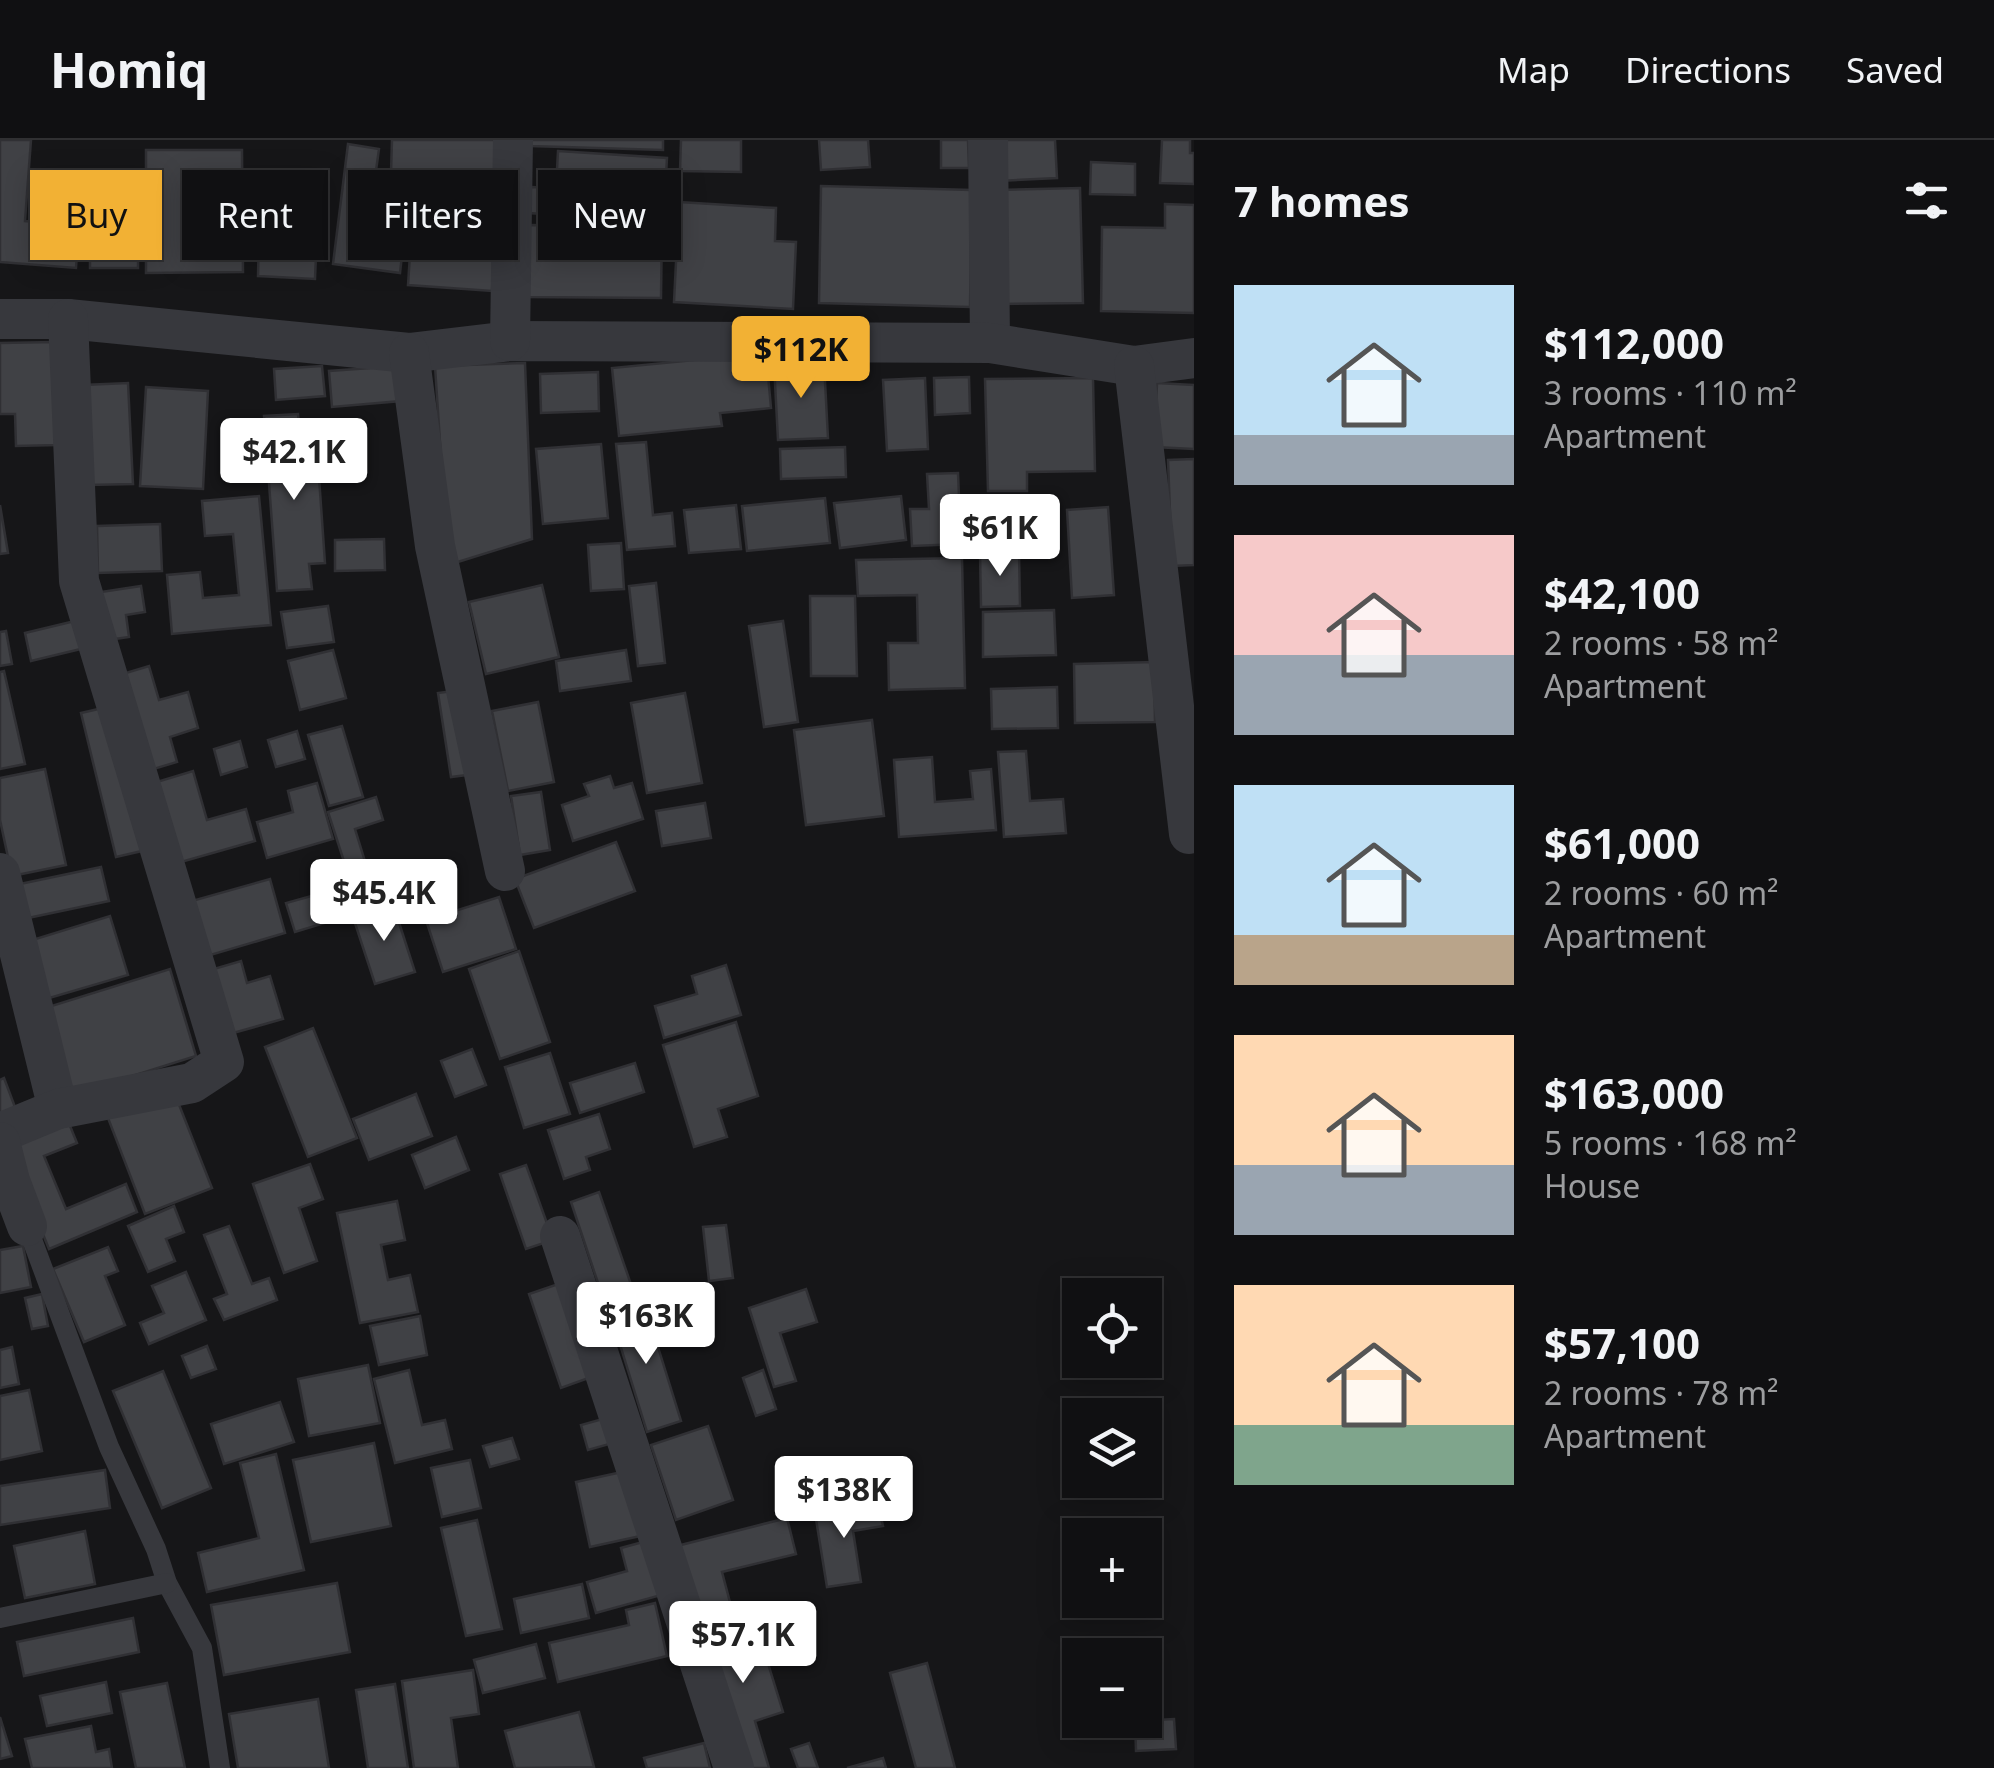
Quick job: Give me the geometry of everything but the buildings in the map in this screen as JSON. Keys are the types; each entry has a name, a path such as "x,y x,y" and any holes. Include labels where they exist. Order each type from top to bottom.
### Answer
{"street":[{"path":"510,341 513,140"},
{"path":"988,140 990,343"},
{"path":"0,319 68,319 409,353 510,341 990,343 1134,366 1194,358"},
{"path":"0,1133 58,1110 192,1082 224,1062 79,580 68,319"},
{"path":"409,353 436,546 505,871"},
{"path":"1134,366 1189,834"},
{"path":"0,873 58,1110"},
{"path":"0,1142 27,1226"},
{"path":"560,1236 734,1768"}],"lane":[{"path":"27,1226 108,1447 156,1549 167,1583 202,1648 220,1768"},
{"path":"0,1618 167,1583"}]}
